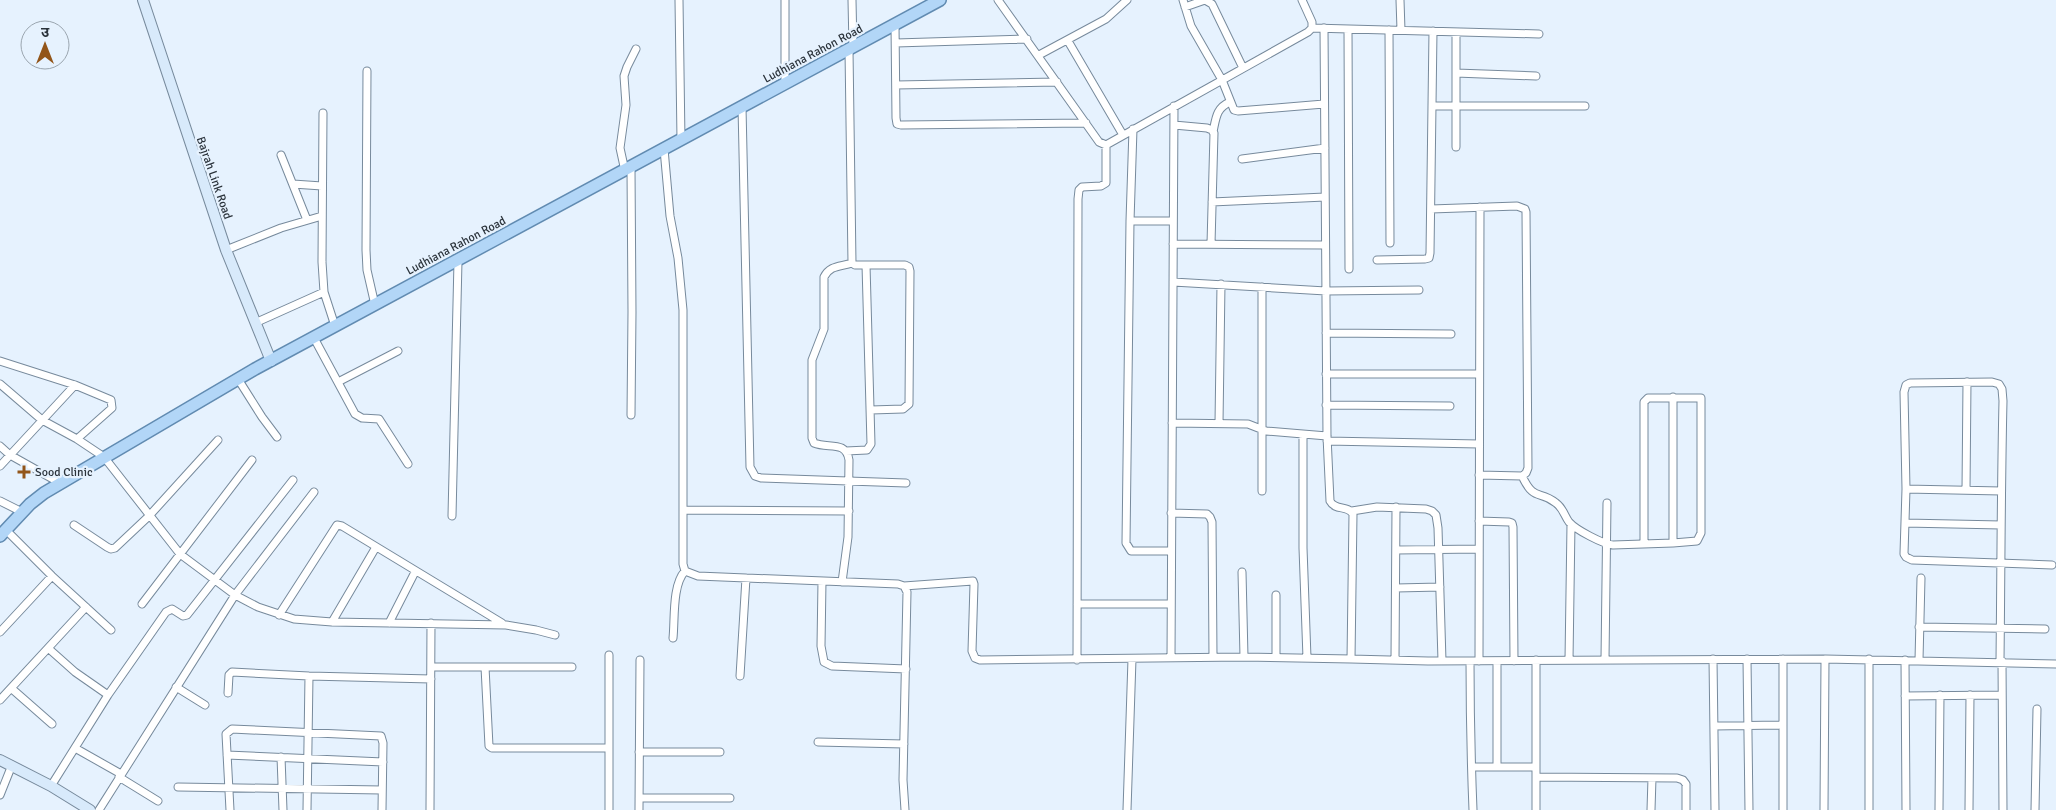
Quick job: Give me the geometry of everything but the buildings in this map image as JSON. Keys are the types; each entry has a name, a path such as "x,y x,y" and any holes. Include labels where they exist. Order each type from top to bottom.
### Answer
{"main road":[{"name":"Ludhiana Rahon Road","path":"3,533 22,512 44,493 238,379 785,85 935,1"}],"street":[{"name":"Bajrah Link Road","path":"143,0 226,250 271,361"},
{"path":"679,0 681,140"},
{"path":"785,0 785,85"},
{"path":"852,0 852,263"},
{"path":"998,0 1099,142 1106,145"},
{"path":"1038,55 1068,41 1106,19 1127,0"},
{"path":"1243,68 1212,4 1205,0 1184,3 1191,26 1222,80 1234,110 1324,104"},
{"path":"1302,0 1312,22 1312,28"},
{"path":"1400,0 1401,30"},
{"path":"895,25 897,124 1086,123"},
{"path":"1106,145 1312,28 1539,34"},
{"path":"1324,28 1326,405 1330,500 1335,507 1352,511 1371,507 1396,507 1426,509 1432,511 1436,516 1439,549 1442,661"},
{"path":"1348,29 1349,269"},
{"path":"1390,30 1390,243"},
{"path":"1377,260 1429,258 1430,254 1433,31"},
{"path":"1456,32 1456,147"},
{"path":"896,43 1027,39"},
{"path":"1068,41 1123,135"},
{"path":"631,415 632,312 628,169 620,148 626,105 624,76 626,67 636,49"},
{"path":"367,71 366,250 367,270 375,305"},
{"path":"1456,72 1536,76"},
{"path":"896,85 1057,82"},
{"path":"1211,244 1213,132 1218,110 1230,102"},
{"path":"1171,658 1174,106"},
{"path":"1432,106 1585,106"},
{"path":"742,107 750,467 755,476 761,478 906,482"},
{"path":"323,113 322,216 324,292 335,326"},
{"path":"1174,125 1207,128 1213,132"},
{"path":"1132,129 1126,543 1131,551 1171,551"},
{"path":"1076,660 1078,199 1079,190 1082,187 1102,186 1106,183 1106,145"},
{"path":"1242,159 1325,148"},
{"path":"664,149 670,216 678,258 683,310 683,564 685,571"},
{"path":"281,155 307,220"},
{"path":"293,184 322,186"},
{"path":"1212,202 1325,197"},
{"path":"1431,209 1517,206 1525,209 1526,212 1528,468 1522,476 1479,475"},
{"path":"1479,661 1480,207"},
{"path":"226,250 322,216"},
{"path":"1130,221 1173,221"},
{"path":"1173,244 1325,245"},
{"path":"452,516 458,260"},
{"path":"866,265 871,410 870,448 867,450 846,451 837,446 814,443 812,438 812,360 824,329 824,277 827,271 832,267 852,263 855,265 866,265 906,265 910,271 909,404 903,409 871,410"},
{"path":"1173,282 1326,291 1419,290"},
{"path":"1219,423 1221,284"},
{"path":"1262,287 1262,491"},
{"path":"255,324 324,292"},
{"path":"1326,332 1451,334"},
{"path":"314,338 358,417 378,419 408,464"},
{"path":"338,382 398,351"},
{"path":"0,361 75,384 111,400 112,408 76,439"},
{"path":"1326,374 1479,374"},
{"path":"238,379 262,418 277,437"},
{"path":"2003,810 2000,628 2001,562 2002,389 1996,382 1910,382 1906,385 1904,392 1906,489 1904,554 1908,559 2001,562 2052,565"},
{"path":"1966,490 1967,382"},
{"path":"0,384 42,420 104,457 180,554 235,595 258,608 294,619 332,622 506,625 536,630 554,636"},
{"path":"0,466 75,384"},
{"path":"1571,524 1606,544 1644,544 1672,544 1697,541 1701,533 1702,401 1699,397 1648,398 1644,402 1644,544"},
{"path":"1672,544 1673,398"},
{"path":"1326,405 1450,406"},
{"path":"1172,423 1248,424 1262,429 1327,439 1479,444"},
{"path":"1303,434 1303,548 1308,658"},
{"path":"74,525 111,549 149,516 218,440"},
{"path":"0,446 10,455 60,483"},
{"path":"842,582 848,537 849,511 849,460 846,451"},
{"path":"142,604 252,460"},
{"path":"1522,476 1528,489 1535,495 1554,501 1562,508 1571,524 1569,660"},
{"path":"51,786 108,695 166,612 172,609 183,616 187,615 293,480"},
{"path":"1906,489 2001,491"},
{"path":"99,810 235,595 314,492"},
{"path":"0,501 22,512"},
{"path":"1604,659 1607,502"},
{"path":"1395,660 1396,507"},
{"path":"683,510 849,511"},
{"path":"1350,659 1352,511"},
{"path":"1171,513 1207,514 1212,522 1213,657"},
{"path":"1478,521 1512,523 1514,661"},
{"path":"1905,523 2001,525"},
{"path":"279,615 335,527 342,526 415,572 506,625"},
{"path":"3,533 111,630"},
{"path":"332,622 376,547"},
{"path":"1396,550 1479,549"},
{"path":"685,571 698,576 898,584 904,586 973,581 972,651 975,658 980,660 1213,657 1442,661 1825,659 2001,661 2056,664"},
{"path":"673,638 677,588 680,576 685,571"},
{"path":"389,623 415,572"},
{"path":"1242,572 1244,657"},
{"path":"0,632 52,576"},
{"path":"740,676 746,578"},
{"path":"1918,660 1920,578"},
{"path":"822,581 822,646 824,662 832,666 906,668"},
{"path":"904,586 907,592 904,744 905,810"},
{"path":"1396,588 1440,588"},
{"path":"1276,595 1276,657"},
{"path":"1076,604 1170,604"},
{"path":"0,700 86,607"},
{"path":"430,810 431,623"},
{"path":"1919,627 2045,629"},
{"path":"48,648 75,672 108,695"},
{"path":"608,655 609,810"},
{"path":"1127,810 1132,659"},
{"path":"1713,659 1715,810"},
{"path":"1747,659 1749,810"},
{"path":"1783,659 1783,810"},
{"path":"1824,810 1825,659"},
{"path":"639,810 640,660"},
{"path":"1536,660 1536,810"},
{"path":"1869,660 1869,810"},
{"path":"1904,660 1906,810"},
{"path":"1470,661 1470,756 1473,767 1473,810"},
{"path":"1497,661 1497,767"},
{"path":"431,667 572,667"},
{"path":"485,667 489,746 492,748 609,748"},
{"path":"228,693 229,675 232,672 431,679"},
{"path":"307,810 309,676"},
{"path":"176,687 205,705"},
{"path":"11,688 52,724"},
{"path":"1939,810 1940,695"},
{"path":"1969,810 1970,695"},
{"path":"1905,696 2002,695"},
{"path":"2035,810 2037,709"},
{"path":"1714,726 1783,725"},
{"path":"230,810 226,734 232,729 378,735 382,740 382,810"},
{"path":"818,742 904,744"},
{"path":"75,748 158,801"},
{"path":"639,752 720,752"},
{"path":"227,755 383,762"},
{"path":"281,757 283,810"},
{"path":"0,760 51,786 90,810"},
{"path":"0,795 12,765"},
{"path":"1473,767 1536,767"},
{"path":"1536,778 1652,778 1683,780 1686,784 1686,810"},
{"path":"1651,810 1652,778"},
{"path":"178,787 229,786 382,790"},
{"path":"639,798 730,798"}],"place":[{"name":"Sood Clinic","path":"24,472"}]}
